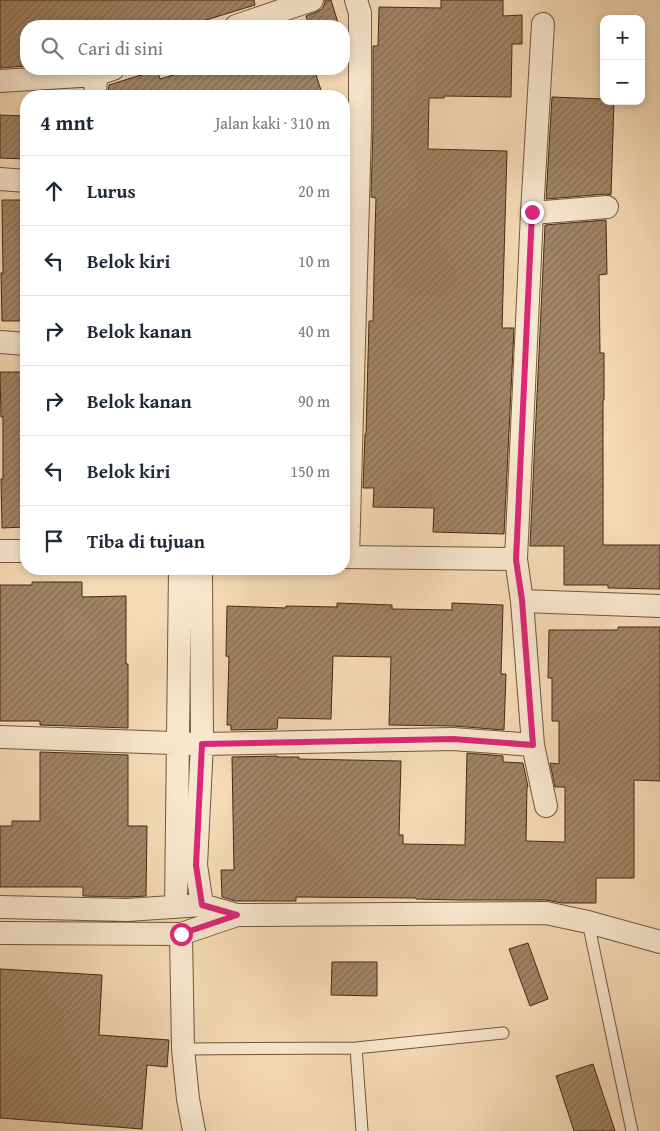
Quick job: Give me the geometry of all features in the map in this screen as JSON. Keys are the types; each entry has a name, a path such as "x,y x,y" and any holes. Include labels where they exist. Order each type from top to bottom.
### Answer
{"street":[{"path":"254,20 312,0"},
{"path":"350,274 352,132 360,13 356,0"},
{"path":"543,24 532,212 516,560 522,600 533,745 546,806"},
{"path":"0,81 101,80"},
{"path":"0,179 20,181"},
{"path":"532,212 607,207"},
{"path":"0,342 20,344"},
{"path":"0,551 20,551"},
{"path":"350,557 516,560"},
{"path":"176,907 180,575"},
{"path":"201,575 202,744 196,865 202,905"},
{"path":"522,600 660,606"},
{"path":"0,737 202,744 453,739 533,745"},
{"path":"0,907 127,910 202,905 237,915 546,913 588,922 660,942"},
{"path":"0,933 181,934 237,915"},
{"path":"181,934 183,1049 188,1098 194,1131"}],"lane":[{"path":"588,922 632,1131"},
{"path":"183,1049 356,1048 503,1033"},
{"path":"356,1048 362,1131"}],"building":[{"path":"0,0 254,0 255,5 206,20 20,20 20,66 0,68"},
{"path":"325,0 331,0 337,20 307,20 306,16 322,9"},
{"path":"441,0 503,0 503,16 522,15 522,44 512,44 511,97 444,96 444,98 429,98 428,149 507,151 502,328 514,328 504,534 433,532 434,508 373,507 374,488 363,488 369,321 373,321 376,198 371,197 373,46 378,46 379,7 441,8"},
{"path":"141,75 159,75 160,79 173,75 316,75 321,90 109,90 109,85"},
{"path":"552,97 600,99 600,105 614,105 611,195 546,199"},
{"path":"0,115 20,116 20,159 0,158"},
{"path":"2,200 20,200 20,321 2,321 1,273 3,273"},
{"path":"606,220 607,274 599,275 600,353 604,353 603,545 660,545 660,589 608,588 608,585 564,585 564,546 530,546 545,225"},
{"path":"0,372 20,372 20,527 2,528 3,417 1,417"},
{"path":"32,582 82,582 82,597 126,596 128,728 40,725 40,721 0,721 0,585 32,585"},
{"path":"337,603 392,605 392,609 452,610 452,603 503,605 501,674 506,674 504,730 454,726 389,725 391,657 333,656 331,719 278,718 277,729 231,730 231,725 227,725 229,657 226,656 227,606 337,607"},
{"path":"618,627 660,627 660,781 634,780 634,878 596,878 596,903 562,903 546,900 296,897 296,901 235,901 222,897 221,870 234,870 232,757 277,756 299,757 299,759 401,761 399,835 403,835 403,844 465,845 467,753 503,756 503,762 523,763 528,787 526,841 565,842 565,787 555,787 550,763 559,764 559,721 552,721 552,678 548,678 549,630 618,630"},
{"path":"40,752 128,755 128,826 147,826 146,896 83,896 83,887 0,887 0,826 12,826 12,821 40,821"},
{"path":"528,943 548,999 530,1006 509,949"},
{"path":"332,962 377,962 377,996 331,995"},
{"path":"0,969 102,975 99,1035 169,1040 167,1067 147,1065 142,1129 0,1118"},
{"path":"593,1064 615,1131 574,1131 556,1076"}],"route":[{"path":"181,934 237,915 202,905 196,865 202,744 453,739 533,745 522,600 516,560 532,212"}]}
